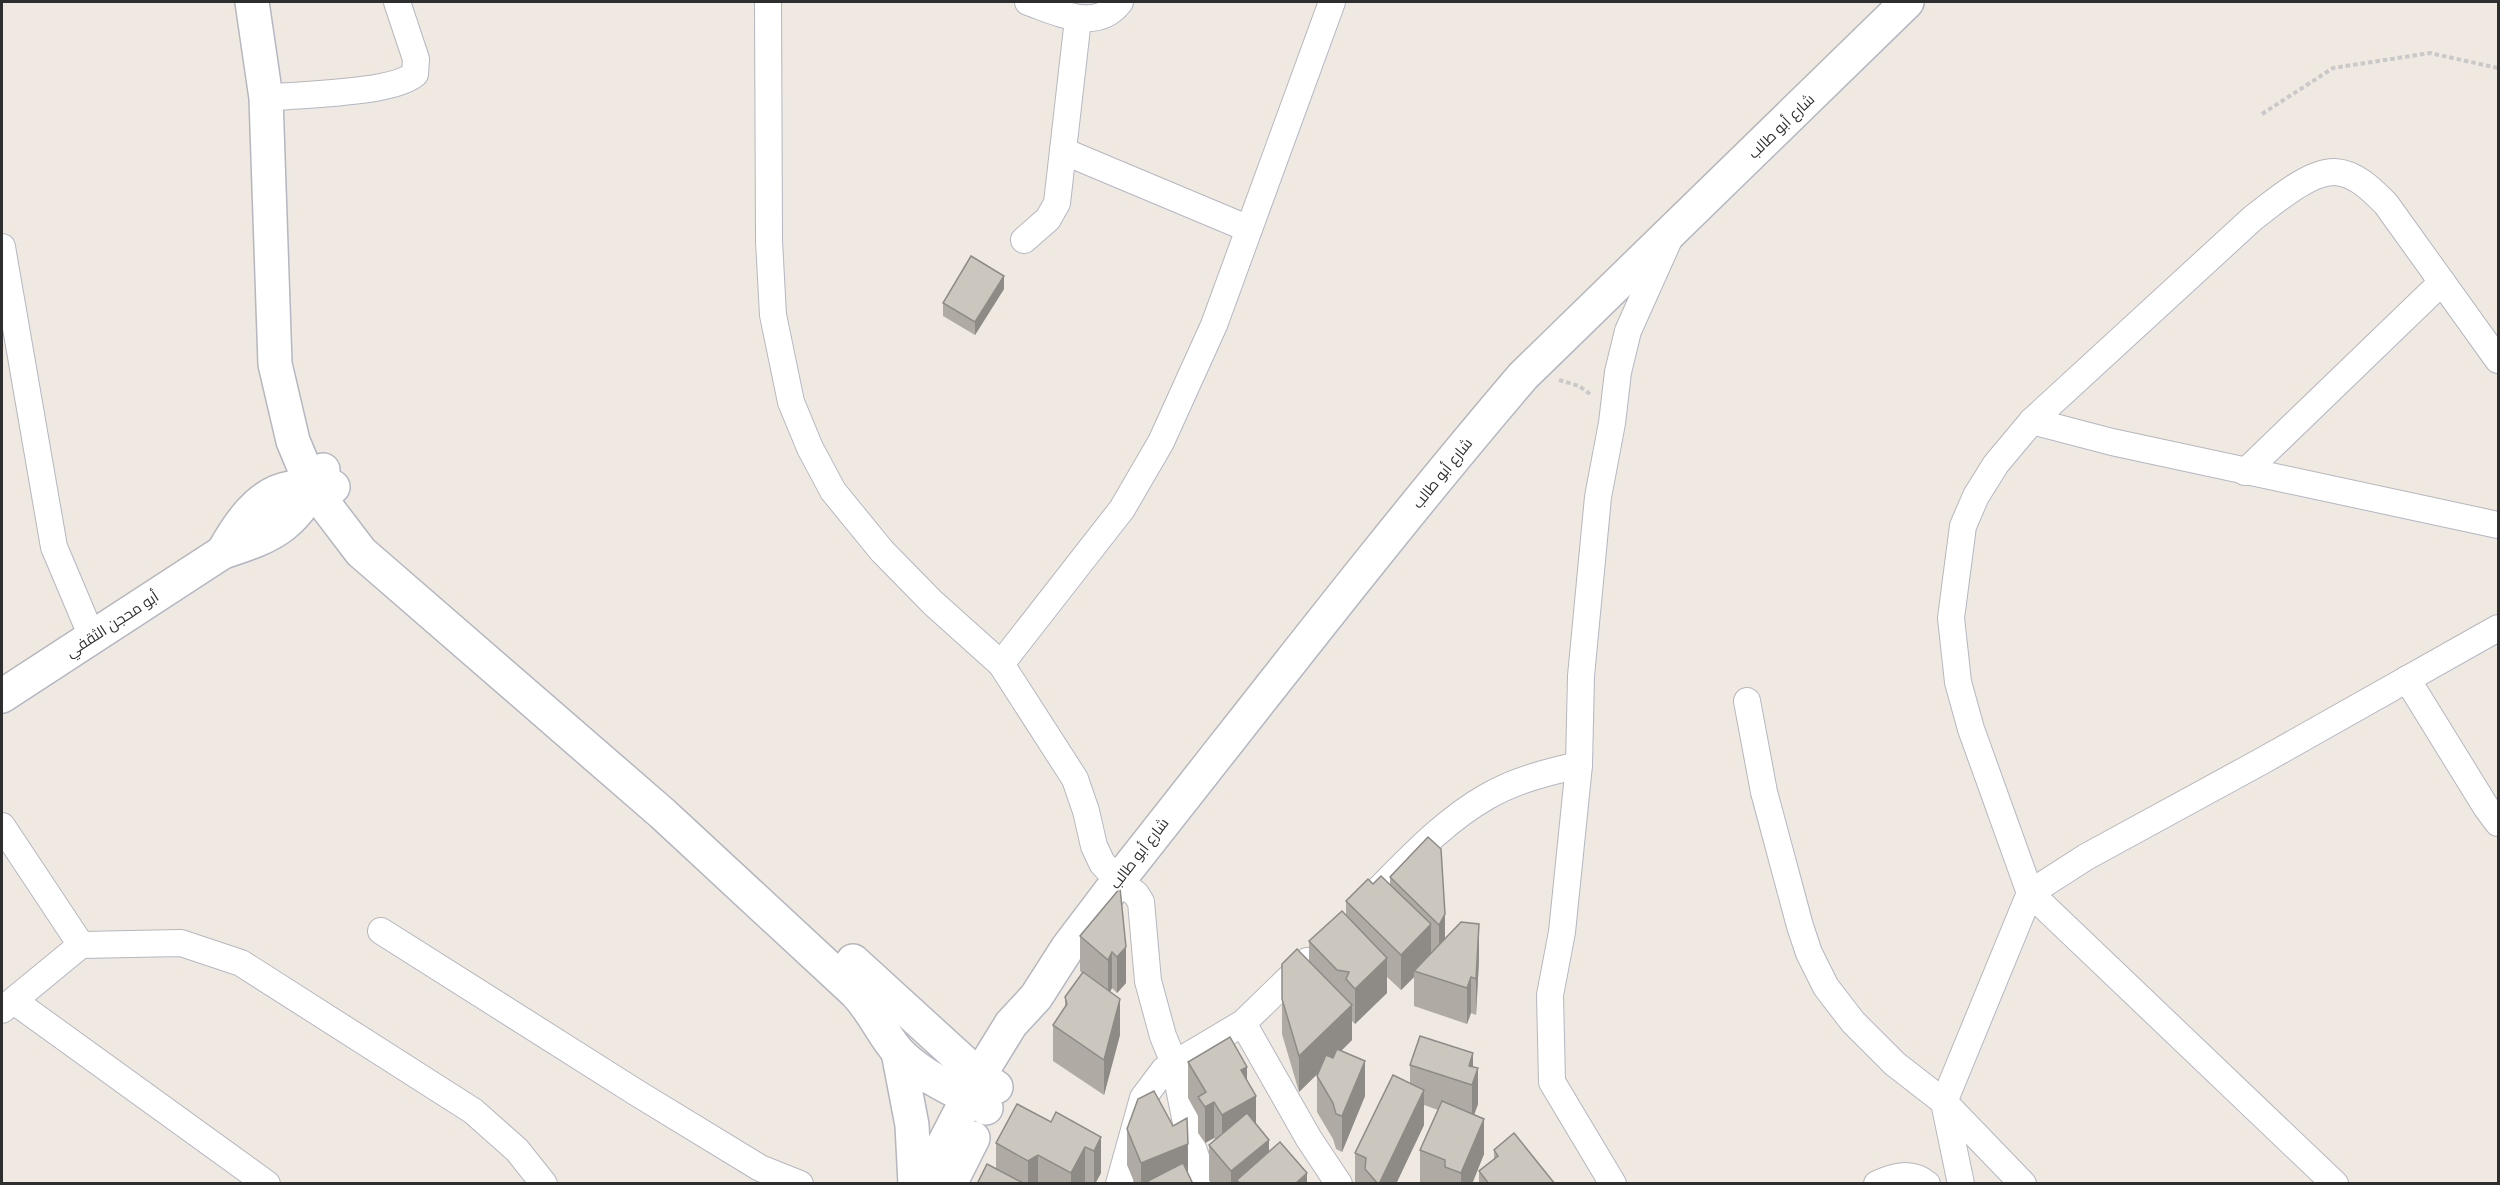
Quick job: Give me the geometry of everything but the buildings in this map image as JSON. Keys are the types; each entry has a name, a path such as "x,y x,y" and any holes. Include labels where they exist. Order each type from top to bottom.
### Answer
{"street":[{"path":"252,2 271,97"},
{"path":"265,2 294,365 304,394 312,435 325,480 361,552 663,814 855,992 875,1016 898,1052 933,1079 983,1093"},
{"path":"271,97 367,89 409,79 415,74 416,59 396,2"},
{"path":"768,2 769,241 773,315 791,402 810,448 833,491 855,520 933,603 1001,664 1075,779 1094,846 1102,863 1118,881 1129,886 1142,902 1148,981 1163,1036 1174,1063 1188,1133 1205,1184"},
{"path":"1028,2 1078,18 1101,16 1120,2"},
{"path":"1001,664 1122,509 1188,386 1214,325 1332,2"},
{"name":"شارع أبو طالب","path":"923,1184 1025,1033 1035,997 1068,947 1428,489 1523,376 1673,230 1881,16 1907,2"},
{"path":"1024,240 1048,219 1057,203 1078,18"},
{"path":"1063,151 1249,229"},
{"path":"2335,1184 2030,893 1971,729 1958,681 1951,618 1963,526 1996,464 2032,421 2253,218 2293,189 2315,177 2334,172 2352,177 2367,186 2386,204 2499,360"},
{"path":"1613,1184 1552,1082 1550,995 1562,932 1579,765 1581,676 1598,497 1612,423 1617,372 1624,341 1673,230"},
{"path":"2,246 54,547 92,637"},
{"path":"2246,472 2442,282"},
{"path":"2032,421 2112,442 2246,472 2499,525"},
{"path":"325,480 375,536 676,799 983,1093"},
{"name":"أبو محجن الثقفي","path":"2,696 223,552 253,542 275,531 298,512 325,480"},
{"path":"1961,1184 1944,1102 2030,893 2095,852 2499,628"},
{"path":"2407,679 2486,807 2499,823"},
{"path":"1747,701 1764,792 1809,953 1826,987 1853,1022 1895,1064 1944,1102 2023,1184"},
{"path":"1119,1184 1143,1098 1164,1070 1243,1023 1453,820 1488,796 1544,773 1579,765"},
{"path":"2,826 81,945"},
{"path":"381,931 760,1168 800,1184"},
{"path":"267,1184 8,1006 81,945 181,944 241,963 473,1111 517,1150 544,1184"},
{"path":"1243,1023 1309,1138 1339,1184"},
{"path":"898,1052 912,1125 915,1184"},
{"name":"شارع أبو طالب","path":"950,1184 983,1093"},
{"path":"1877,1184 1906,1175 1918,1177 1927,1184"}],"path":[{"path":"2262,114 2333,68 2430,52 2499,68"},
{"path":"1523,376 1557,379 1579,386 1593,396 1612,423"}]}
